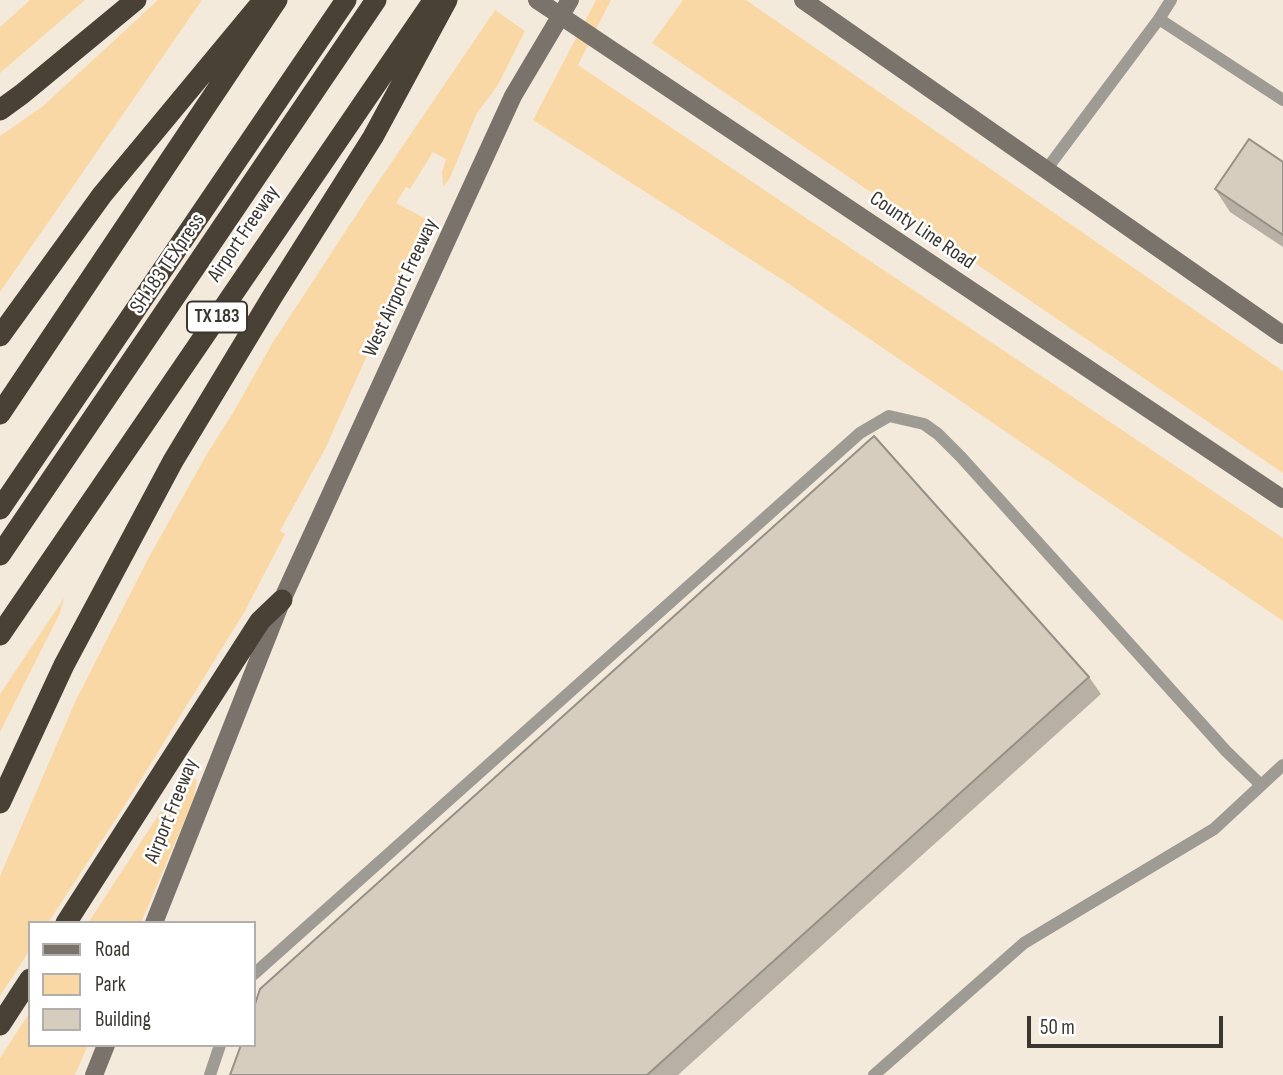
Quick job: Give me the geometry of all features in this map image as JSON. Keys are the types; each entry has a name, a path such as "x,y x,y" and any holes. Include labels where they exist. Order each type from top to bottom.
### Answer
{"highway":[{"path":"0,110 136,0"},
{"path":"0,336 103,195 263,0"},
{"path":"0,414 277,0"},
{"name":"SH 183 TEXpress","path":"0,509 346,0"},
{"name":"SH 183 TEXpress","path":"0,555 376,0"},
{"name":"Airport Freeway","path":"0,635 434,0"},
{"path":"0,803 64,665 173,461 373,137 447,0"},
{"path":"67,921 260,621 282,600"},
{"path":"0,1025 28,982"}],"main road":[{"name":"County Line Road","path":"537,0 1283,499"},
{"name":"West Airport Freeway","path":"282,600 513,96 570,0"},
{"path":"803,0 1283,335"},
{"name":"Airport Freeway","path":"155,921 282,600"},
{"path":"94,1075 105,1047"}],"lane":[{"path":"1046,170 1171,0"},
{"path":"1159,19 1283,100"},
{"path":"256,972 860,433 889,416 924,424 938,434 1208,731 1261,785"},
{"path":"874,1075 1024,943 1214,829 1283,765"},
{"path":"210,1075 219,1047"}],"green space":[{"path":"30,0 85,0 0,73 0,27"},
{"path":"158,0 202,0 0,292 0,136 43,106"},
{"path":"596,0 611,0 578,65 1283,538 1283,621 789,284 533,120"},
{"path":"683,0 746,0 1283,371 1283,473 652,43"},
{"path":"495,10 525,31 498,85 477,113 449,180 443,186 442,172 446,159 433,152 410,189 406,187 396,203 428,220 325,449 280,531 285,534 245,611 132,794 49,921 28,921 28,953 0,996 0,876 75,702 149,557 208,452 273,342"},
{"path":"64,598 60,613 0,732 0,694"},
{"path":"190,776 197,780 194,798 142,921 89,921 182,779"},
{"path":"28,1015 28,1047 87,1047 75,1075 0,1075 0,1058"}],"building":[{"path":"1249,139 1283,162 1283,235 1215,189"},
{"path":"874,436 1089,677 647,1075 230,1075 240,1047 256,1047 256,1001 260,989"}]}
